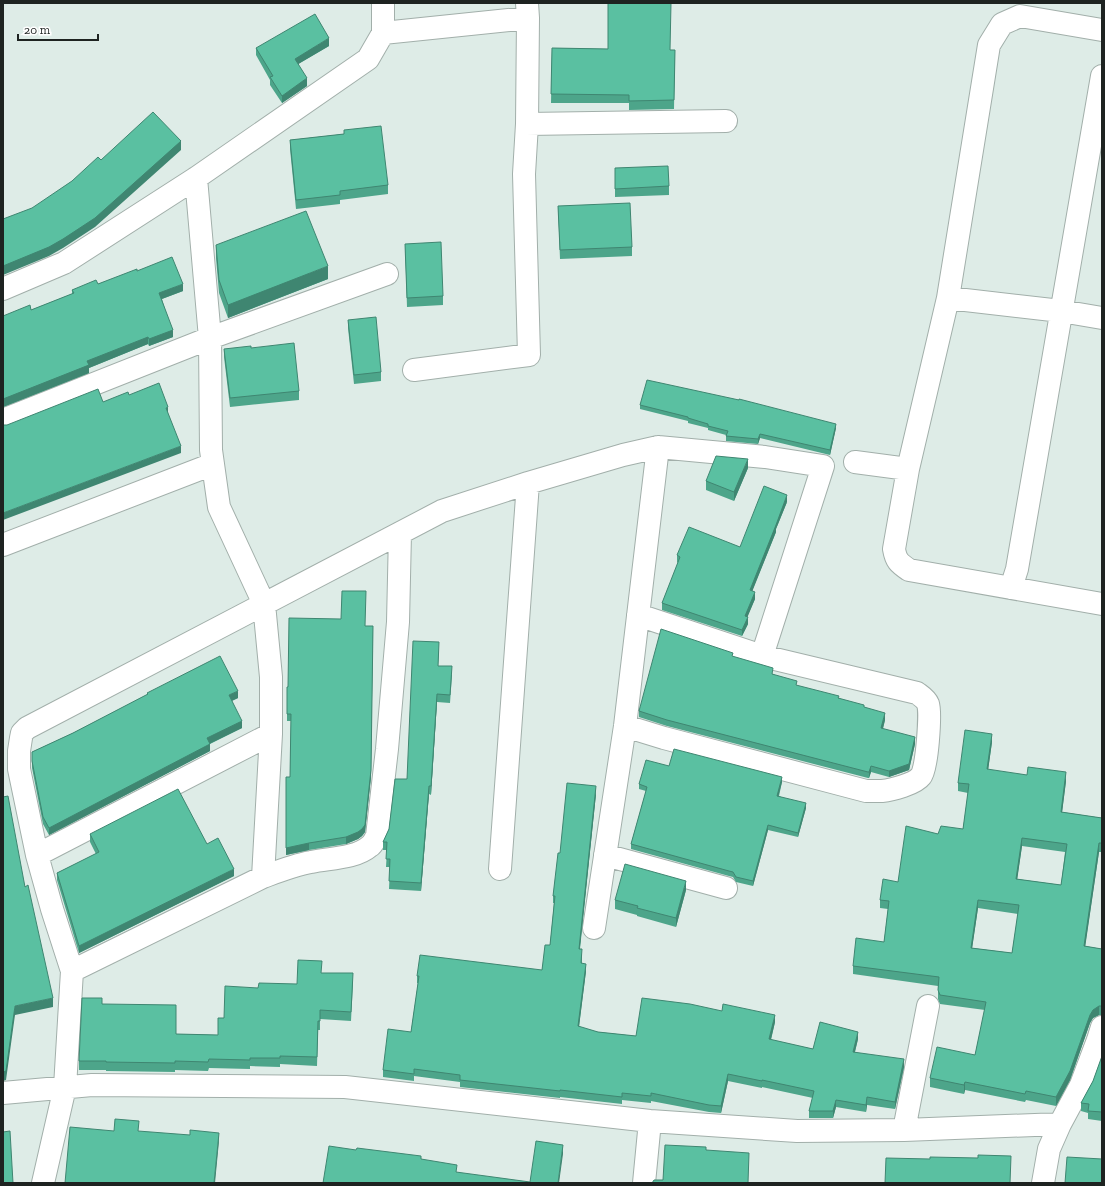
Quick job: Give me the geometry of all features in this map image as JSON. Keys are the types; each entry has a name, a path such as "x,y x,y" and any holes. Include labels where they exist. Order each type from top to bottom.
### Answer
{"street":[{"path":"3,289 64,263 196,178 368,59 383,33 383,3"},
{"path":"383,33 528,10 527,124 524,174 529,355 414,370"},
{"path":"1102,30 1020,16 1002,24 989,45 948,298 908,469 894,549 895,557 899,564 909,570 1102,604"},
{"path":"1011,588 1017,569 1102,76"},
{"path":"527,124 726,121"},
{"path":"196,178 210,338 211,450 219,507 264,604 271,677 271,734 263,877"},
{"path":"3,420 210,338 387,274"},
{"path":"948,298 1062,311 1102,318"},
{"path":"594,928 625,726 658,447"},
{"path":"43,1183 65,1087 72,971 52,909 37,855 19,769 21,738 27,728 442,511 528,483 658,447 765,457 823,466 762,656"},
{"path":"854,462 908,469"},
{"path":"3,545 213,464"},
{"path":"500,869 528,483"},
{"path":"72,971 263,877 291,866 361,852 371,846 378,836 387,749 398,622 400,533"},
{"path":"625,726 672,740 866,790 882,791 913,783 920,778 924,769 929,716 928,703 917,693 762,656 638,615"},
{"path":"37,855 271,734"},
{"path":"605,855 726,888"},
{"path":"904,1130 928,1006"},
{"path":"1043,1183 1049,1149 1060,1124 1081,1085 1102,1026"},
{"path":"3,1093 92,1085 345,1087 650,1121 797,1131 904,1130 1060,1124"},
{"path":"644,1183 650,1121"}],"building":[{"path":"608,3 671,3 670,50 675,50 674,100 629,101 629,95 551,94 552,48 608,49"},
{"path":"315,14 329,38 295,59 307,78 282,96 270,77 273,76 256,48"},
{"path":"153,112 181,141 95,218 49,247 3,266 3,219 32,208 72,181 98,157 101,160"},
{"path":"381,126 388,185 340,191 340,195 296,200 290,140 344,134 344,130"},
{"path":"668,166 669,186 615,189 615,168"},
{"path":"630,203 632,247 560,250 558,206"},
{"path":"306,211 328,266 228,305 219,280 216,245"},
{"path":"441,242 443,296 407,298 405,244"},
{"path":"172,257 183,284 159,293 173,330 149,339 148,337 87,361 89,365 3,399 3,316 30,305 31,310 74,293 72,290 96,280 98,284"},
{"path":"376,317 381,372 354,375 348,320"},
{"path":"294,343 299,391 230,398 224,349 251,346 251,348"},
{"path":"647,380 739,399 836,424 830,450 760,434 758,439 726,436 728,431 708,426 708,424 688,417 640,405"},
{"path":"159,383 168,407 166,408 181,446 3,513 3,425 7,425 98,389 103,402 128,392 129,395"},
{"path":"716,456 748,459 734,492 706,481"},
{"path":"764,486 787,495 750,590 755,592 745,616 748,617 742,630 662,603 680,557 677,555 689,527 740,547"},
{"path":"342,591 366,591 365,626 373,626 371,770 365,825 358,832 346,837 286,848 286,777 290,777 291,714 287,714 289,618 341,619"},
{"path":"661,629 733,653 732,656 773,668 772,674 797,681 796,685 839,696 838,698 864,705 864,707 885,713 881,728 915,737 909,764 889,771 871,766 868,772 667,720 639,711"},
{"path":"413,641 439,642 438,666 452,666 450,695 437,694 431,786 429,786 421,883 389,881 390,859 386,859 387,842 383,842 389,829 395,779 407,779"},
{"path":"220,656 238,691 229,695 242,721 207,738 210,744 49,828 43,817 32,761 32,752 73,733"},
{"path":"965,730 992,734 987,769 1027,775 1028,767 1066,772 1061,812 1102,818 1102,843 1099,843 1084,946 1102,949 1102,1006 1099,1006 1093,1010 1090,1015 1070,1071 1056,1097 1026,1091 1025,1094 965,1082 964,1085 930,1078 937,1047 975,1055 986,1002 940,995 938,990 939,977 853,966 856,938 884,942 889,901 880,900 883,879 898,882 906,826 938,834 941,826 963,829 969,784 958,783","holes":["1022,838 1067,844 1061,885 1016,879","978,900 1019,905 1012,953 971,948"]},
{"path":"674,749 782,777 777,796 806,803 798,833 768,825 753,881 736,877 733,872 631,844 647,787 639,784 646,760 669,766"},
{"path":"567,783 596,786 579,949 582,949 581,963 586,964 578,1026 598,1032 636,1036 642,998 690,1004 722,1011 723,1004 775,1015 769,1039 813,1049 820,1022 858,1032 853,1052 904,1059 895,1102 867,1097 866,1105 836,1100 833,1111 809,1111 814,1091 728,1074 721,1106 709,1105 651,1093 651,1096 622,1093 622,1097 460,1080 460,1075 414,1069 414,1074 383,1070 388,1029 411,1032 419,976 417,976 420,955 542,970 545,945 550,945 555,896 553,896 558,853 560,853"},
{"path":"178,789 207,844 218,838 234,869 79,946 57,873 99,852 90,834"},
{"path":"8,796 25,887 28,885 53,998 15,1006 6,1071 3,1072 3,797"},
{"path":"625,864 686,881 676,918 637,908 638,906 615,900"},
{"path":"298,960 322,961 321,973 353,973 351,1012 320,1010 320,1021 318,1021 317,1057 280,1056 280,1058 250,1058 250,1060 209,1059 208,1062 175,1061 175,1063 79,1061 82,998 102,998 102,1004 176,1005 176,1034 218,1035 218,1018 224,1018 225,986 258,988 259,983 297,984"},
{"path":"1102,1056 1102,1112 1088,1111 1089,1104 1081,1103 1093,1081"},
{"path":"115,1119 139,1121 138,1131 190,1135 190,1130 219,1133 214,1183 65,1183 70,1127 114,1131"},
{"path":"10,1131 13,1183 3,1183 3,1132"},
{"path":"536,1141 563,1145 558,1183 323,1183 329,1146 421,1156 421,1159 457,1165 456,1172 530,1182"},
{"path":"665,1145 706,1147 706,1150 749,1153 748,1183 652,1183 654,1180 663,1180"},
{"path":"978,1155 1011,1156 1010,1183 885,1183 886,1158 978,1158"},
{"path":"1067,1157 1102,1159 1102,1183 1065,1183"}]}
